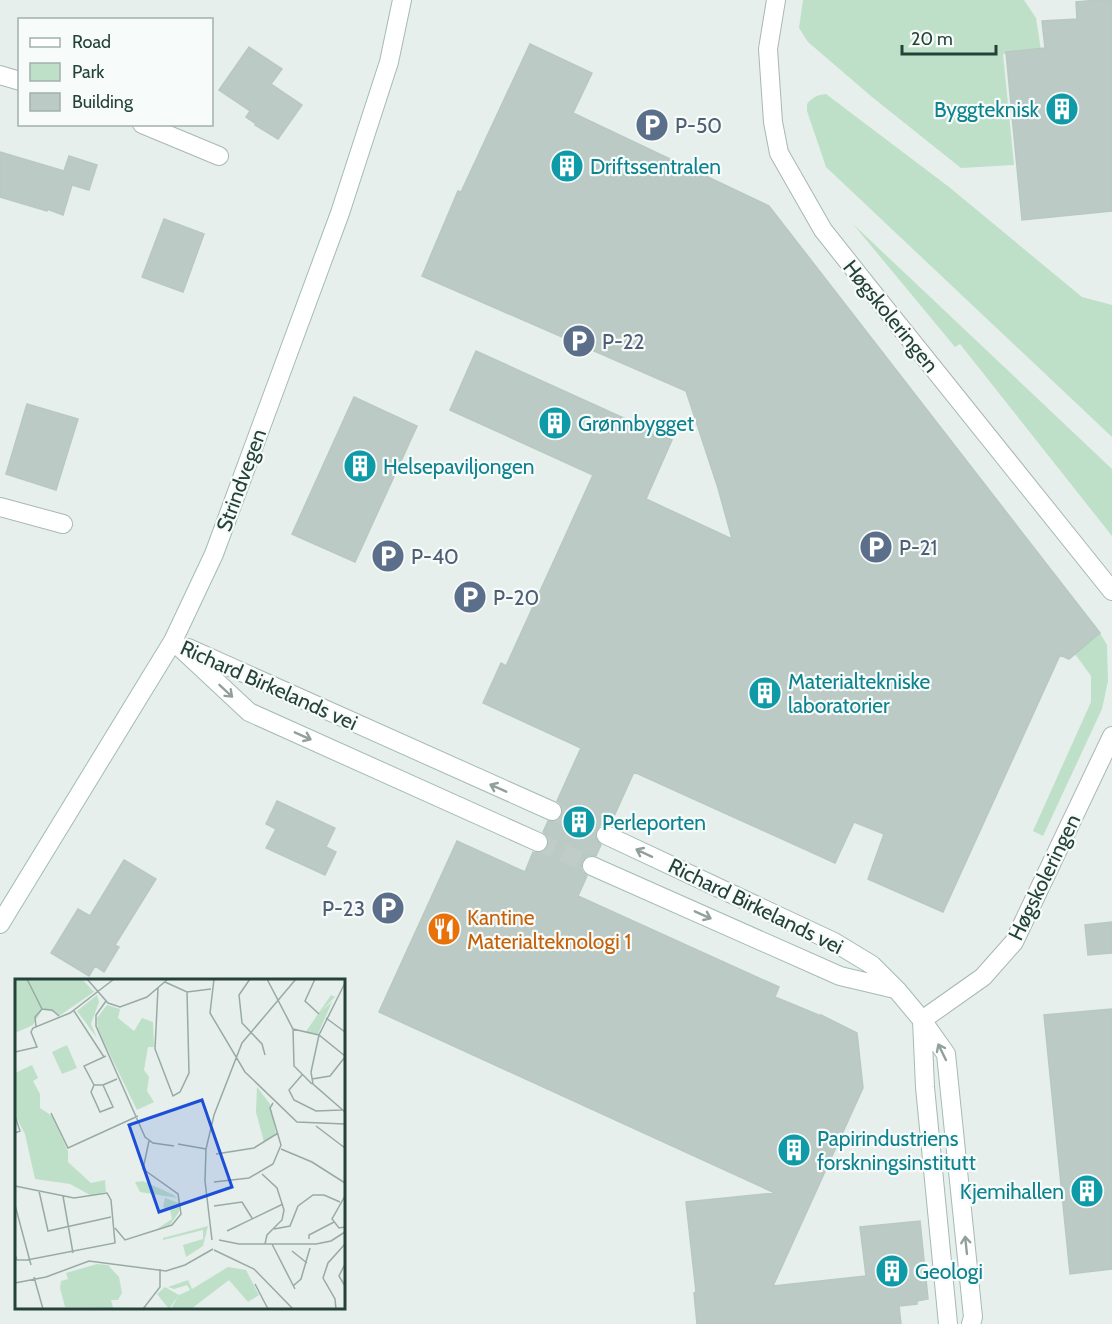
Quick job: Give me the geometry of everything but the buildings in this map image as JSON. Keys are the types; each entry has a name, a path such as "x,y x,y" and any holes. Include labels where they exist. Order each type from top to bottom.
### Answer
{"street":[{"name":"Strindvegen","path":"0,924 173,641 214,554 340,213 389,62 402,0"},
{"name":"Høgskoleringen","path":"776,0 768,49 773,122 779,153 823,230 1112,591"},
{"path":"0,75 18,80"},
{"path":"147,126 219,156"},
{"path":"0,507 63,524"},
{"name":"Richard Birkelands vei","path":"173,641 552,812"},
{"name":"Richard Birkelands vei","path":"173,641 249,712 538,842"},
{"name":"Høgskoleringen","path":"922,1020 983,977 1014,942 1112,736"},
{"name":"Richard Birkelands vei","path":"606,835 834,942 872,965 922,1020"},
{"name":"Richard Birkelands vei","path":"592,866 840,976 897,990"},
{"path":"922,1020 925,1087 948,1324"},
{"path":"922,1020 946,1054 972,1305 971,1324"}],"green space":[{"path":"803,0 1024,0 1036,18 1041,50 1003,54 1014,165 961,168 808,42 799,28"},
{"path":"826,94 949,187 1082,297 1112,305 1112,437 826,167 807,111 807,104 815,97"},
{"path":"853,224 1112,469 1112,536 960,344 955,347"},
{"path":"1100,633 1107,645 1108,681 1102,709 1043,836 1033,831 1091,702 1091,676 1075,654"}],"tunnel":[{"path":"552,811 606,835"},
{"path":"538,842 592,866"}],"place":[{"name":"Byggteknisk","path":"1062,109"},
{"name":"P-50","path":"652,125"},
{"name":"Driftssentralen","path":"567,166"},
{"name":"P-22","path":"579,341"},
{"name":"Grønnbygget","path":"555,423"},
{"name":"Helsepaviljongen","path":"360,466"},
{"name":"P-21","path":"876,547"},
{"name":"P-40","path":"388,556"},
{"name":"P-20","path":"470,597"},
{"name":"Materialtekniske laboratorier","path":"765,693"},
{"name":"Perleporten","path":"579,822"},
{"name":"P-23","path":"388,908"},
{"name":"Kantine Materialteknologi 1","path":"444,929"},
{"name":"Papirindustriens forskningsinstitutt","path":"794,1150"},
{"name":"Kjemihallen","path":"1087,1191"},
{"name":"Geologi","path":"892,1271"}]}
